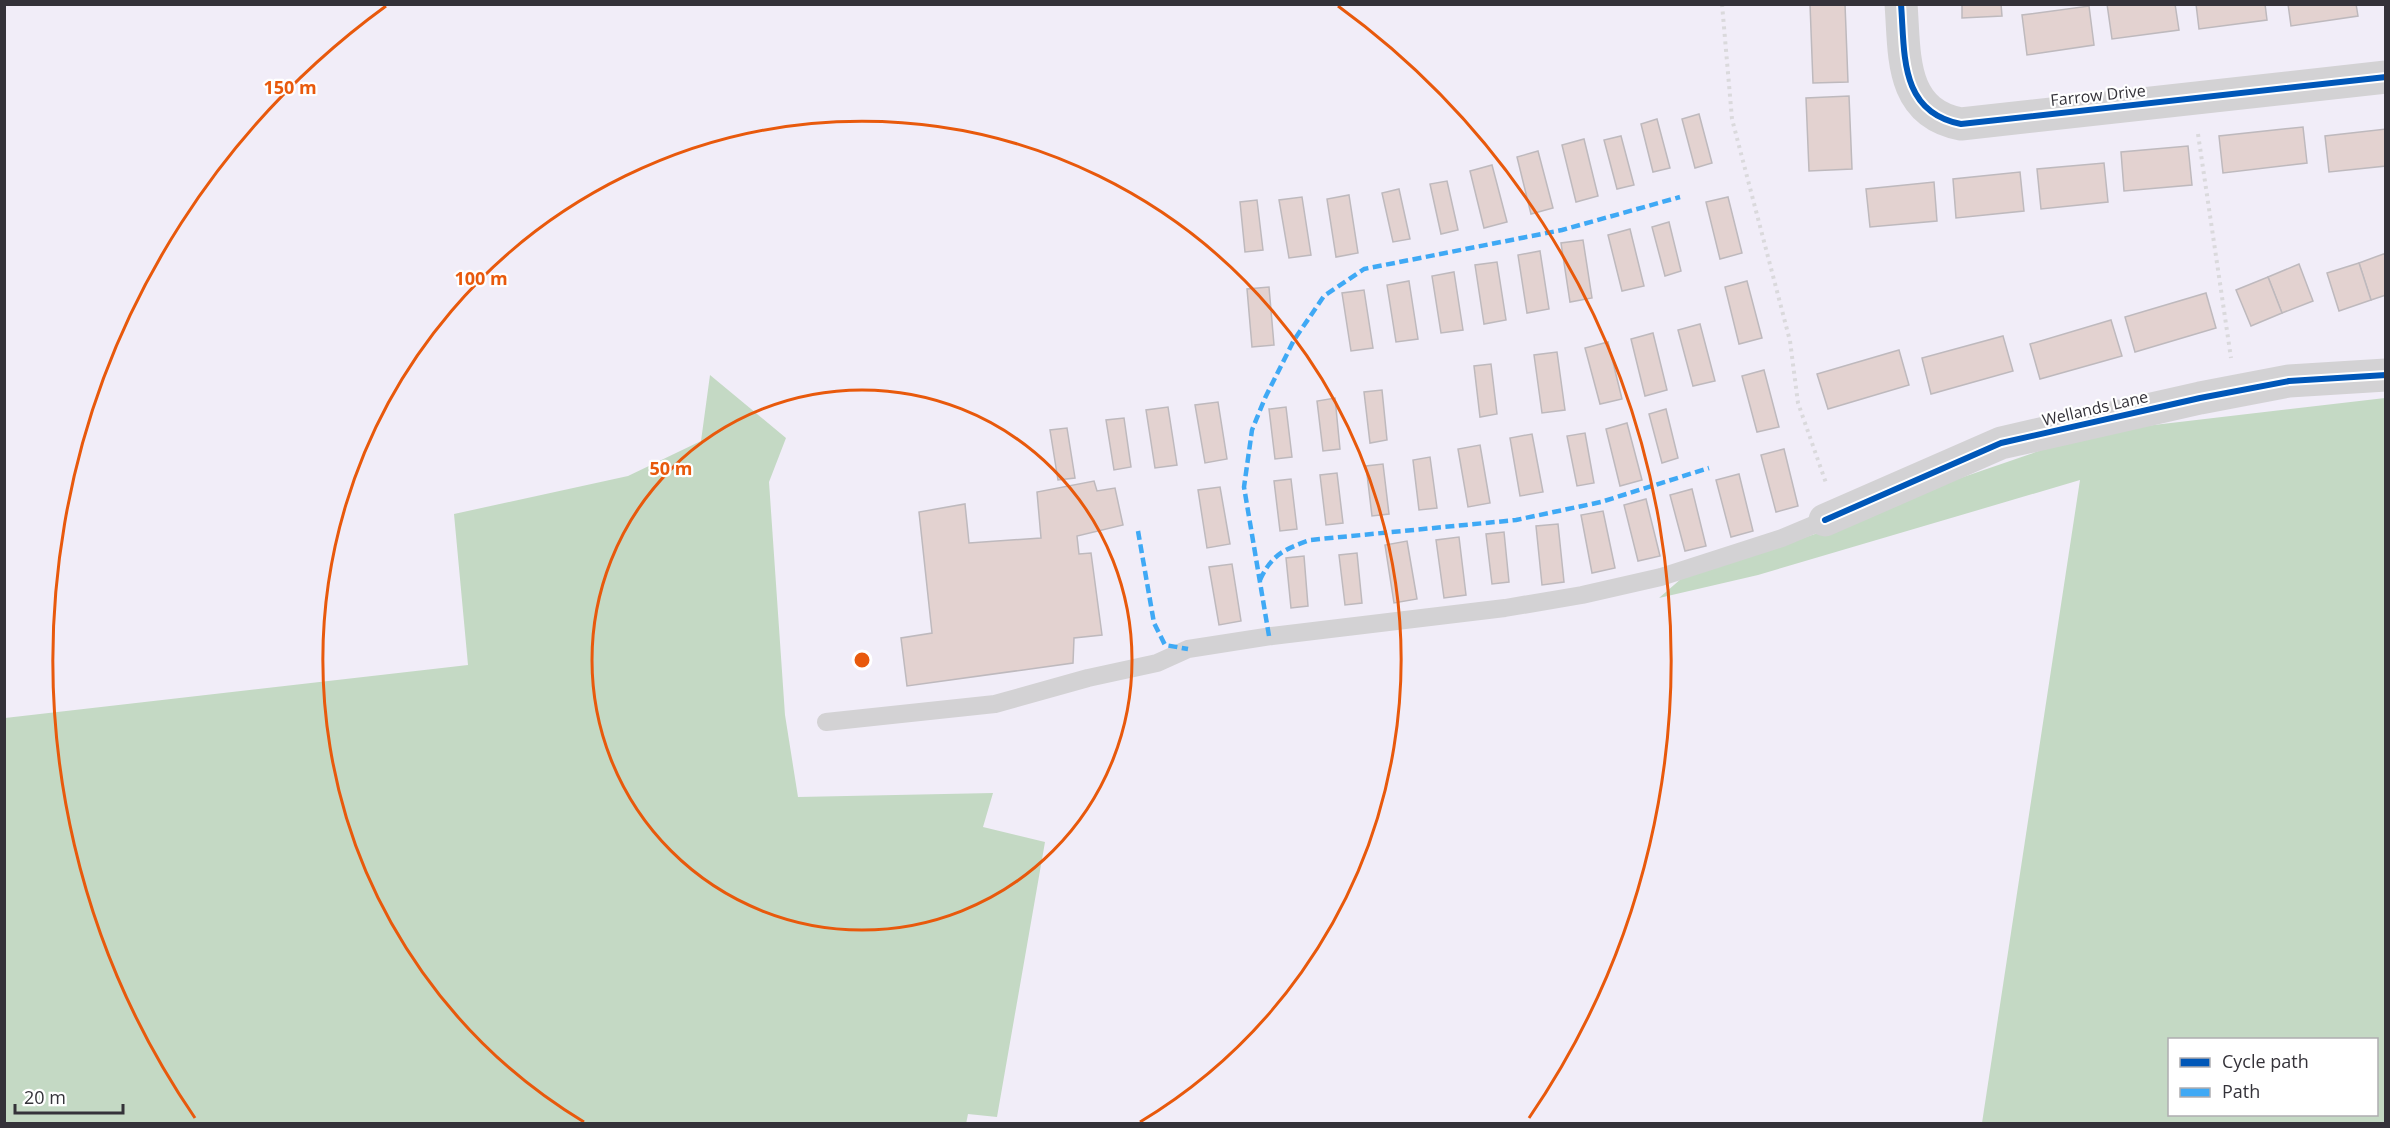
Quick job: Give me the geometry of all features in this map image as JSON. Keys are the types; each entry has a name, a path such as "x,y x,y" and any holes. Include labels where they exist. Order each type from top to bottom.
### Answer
{"street":[{"name":"Farrow Drive","path":"1901,4 1907,74 1914,94 1942,120 1961,124 2385,77"},
{"name":"Wellands Lane","path":"1831,517 2001,443 2289,381 2385,375"}],"lane":[{"path":"826,722 995,704 1088,678 1157,663 1188,649 1283,634 1505,608 1582,595 1672,573 1782,538 1831,517"}],"path":[{"path":"1722,4 1732,119 1790,341 1798,403 1831,517"},
{"path":"2193,98 2236,391"}],"green space":[{"path":"710,375 786,438 769,482 785,715 798,797 993,793 983,827 1045,842 997,1117 968,1114 966,1124 5,1123 5,718 468,665 454,514 628,476 701,441"},
{"path":"2385,398 2385,1123 1982,1123 2080,480 1758,575 1659,598 1682,578 1842,525 1911,495 2094,432"}],"building":[{"path":"1810,4 1845,4 1848,82 1813,83"},
{"path":"1962,4 2001,4 2002,16 1962,18"},
{"path":"2107,4 2175,4 2179,30 2112,39"},
{"path":"2196,4 2265,4 2267,20 2199,29"},
{"path":"2288,4 2356,4 2358,16 2291,26"},
{"path":"2089,6 2094,45 2027,55 2022,15"},
{"path":"1849,96 1852,169 1809,171 1806,98"},
{"path":"1699,114 1712,163 1695,168 1682,119"},
{"path":"1657,119 1670,168 1653,172 1641,124"},
{"path":"2303,127 2307,163 2223,173 2219,136"},
{"path":"2386,129 2386,166 2329,172 2325,136"},
{"path":"1621,136 1634,185 1617,189 1604,140"},
{"path":"1584,139 1598,196 1576,202 1562,145"},
{"path":"2188,146 2192,185 2124,191 2121,152"},
{"path":"1538,151 1553,208 1531,214 1517,157"},
{"path":"2104,163 2108,202 2041,209 2037,169"},
{"path":"1492,165 1507,222 1484,228 1470,171"},
{"path":"2020,172 2024,211 1956,218 1953,179"},
{"path":"1447,181 1458,230 1441,234 1430,184"},
{"path":"1934,182 1937,221 1870,227 1866,189"},
{"path":"1399,189 1410,239 1393,242 1382,193"},
{"path":"1349,195 1358,253 1336,257 1327,199"},
{"path":"1302,197 1311,255 1289,258 1279,200"},
{"path":"1728,197 1742,253 1720,259 1706,202"},
{"path":"1257,200 1263,250 1245,252 1240,202"},
{"path":"1669,222 1681,271 1665,276 1652,227"},
{"path":"1630,229 1644,286 1622,291 1608,235"},
{"path":"1583,240 1592,298 1570,302 1561,243"},
{"path":"1540,251 1549,309 1527,313 1518,255"},
{"path":"2386,253 2386,295 2371,300 2359,263"},
{"path":"1497,262 1506,320 1484,324 1475,265"},
{"path":"2359,263 2371,300 2339,311 2327,273"},
{"path":"2299,264 2313,301 2282,313 2268,277"},
{"path":"1454,272 1463,330 1441,333 1432,276"},
{"path":"2268,277 2282,313 2251,326 2236,290"},
{"path":"1409,281 1418,339 1396,342 1387,285"},
{"path":"1747,281 1762,338 1739,344 1725,287"},
{"path":"1269,287 1274,345 1252,347 1247,289"},
{"path":"1364,290 1373,348 1351,351 1342,293"},
{"path":"2206,293 2216,328 2135,352 2125,317"},
{"path":"2111,320 2122,356 2040,379 2030,344"},
{"path":"1700,324 1715,381 1693,386 1678,330"},
{"path":"1653,333 1667,390 1645,396 1631,339"},
{"path":"2003,336 2013,371 1931,394 1922,358"},
{"path":"1608,342 1622,399 1600,404 1585,348"},
{"path":"1899,350 1909,385 1828,409 1817,374"},
{"path":"1557,352 1565,410 1542,413 1534,355"},
{"path":"1491,364 1497,414 1480,417 1474,366"},
{"path":"1764,370 1779,427 1757,432 1742,376"},
{"path":"1382,390 1387,440 1370,443 1364,392"},
{"path":"1335,398 1340,449 1323,451 1317,401"},
{"path":"1218,402 1227,459 1205,463 1195,405"},
{"path":"1168,407 1177,465 1155,468 1146,410"},
{"path":"1286,407 1292,457 1275,459 1269,409"},
{"path":"1666,409 1678,458 1662,463 1649,414"},
{"path":"1124,418 1131,467 1114,470 1106,420"},
{"path":"1627,423 1642,480 1620,486 1606,429"},
{"path":"1067,428 1075,478 1058,480 1050,430"},
{"path":"1585,433 1594,483 1577,486 1567,436"},
{"path":"1532,434 1543,492 1520,496 1510,438"},
{"path":"1480,445 1490,503 1468,507 1458,449"},
{"path":"1784,449 1798,506 1776,512 1761,455"},
{"path":"1430,457 1437,508 1419,510 1413,460"},
{"path":"1383,464 1389,514 1372,516 1366,466"},
{"path":"1337,473 1343,523 1326,525 1320,475"},
{"path":"1739,474 1753,531 1731,537 1716,480"},
{"path":"1291,479 1297,529 1280,531 1274,481"},
{"path":"1094,481 1097,491 1115,488 1123,525 1077,536 1079,554 1091,553 1102,635 1074,638 1073,663 907,686 901,638 932,633 919,512 965,504 969,543 1041,538 1037,492"},
{"path":"1220,487 1230,544 1207,548 1198,490"},
{"path":"1692,489 1706,546 1685,551 1670,495"},
{"path":"1646,499 1660,556 1638,561 1624,505"},
{"path":"1603,511 1615,568 1592,573 1581,515"},
{"path":"1558,524 1564,582 1542,585 1536,526"},
{"path":"1504,532 1509,582 1492,584 1486,534"},
{"path":"1459,537 1466,595 1444,598 1436,540"},
{"path":"1407,541 1417,599 1394,603 1385,545"},
{"path":"1357,553 1362,603 1345,605 1339,555"},
{"path":"1304,556 1308,606 1291,608 1286,558"},
{"path":"1232,564 1241,621 1219,625 1209,567"}],"marked path":[{"path":"1269,636 1244,487 1252,430 1294,340 1324,296 1364,269 1562,230 1680,197"},
{"path":"1260,580 1275,558 1293,546 1310,540 1516,520 1601,502 1709,468"},
{"path":"1138,531 1154,623 1165,645 1188,649"}],"cycle path":[{"path":"1901,4 1905,61 1916,94 1926,107 1941,117 1961,124 2386,77"},
{"path":"1825,520 2001,443 2200,398 2289,381 2386,375"}]}
